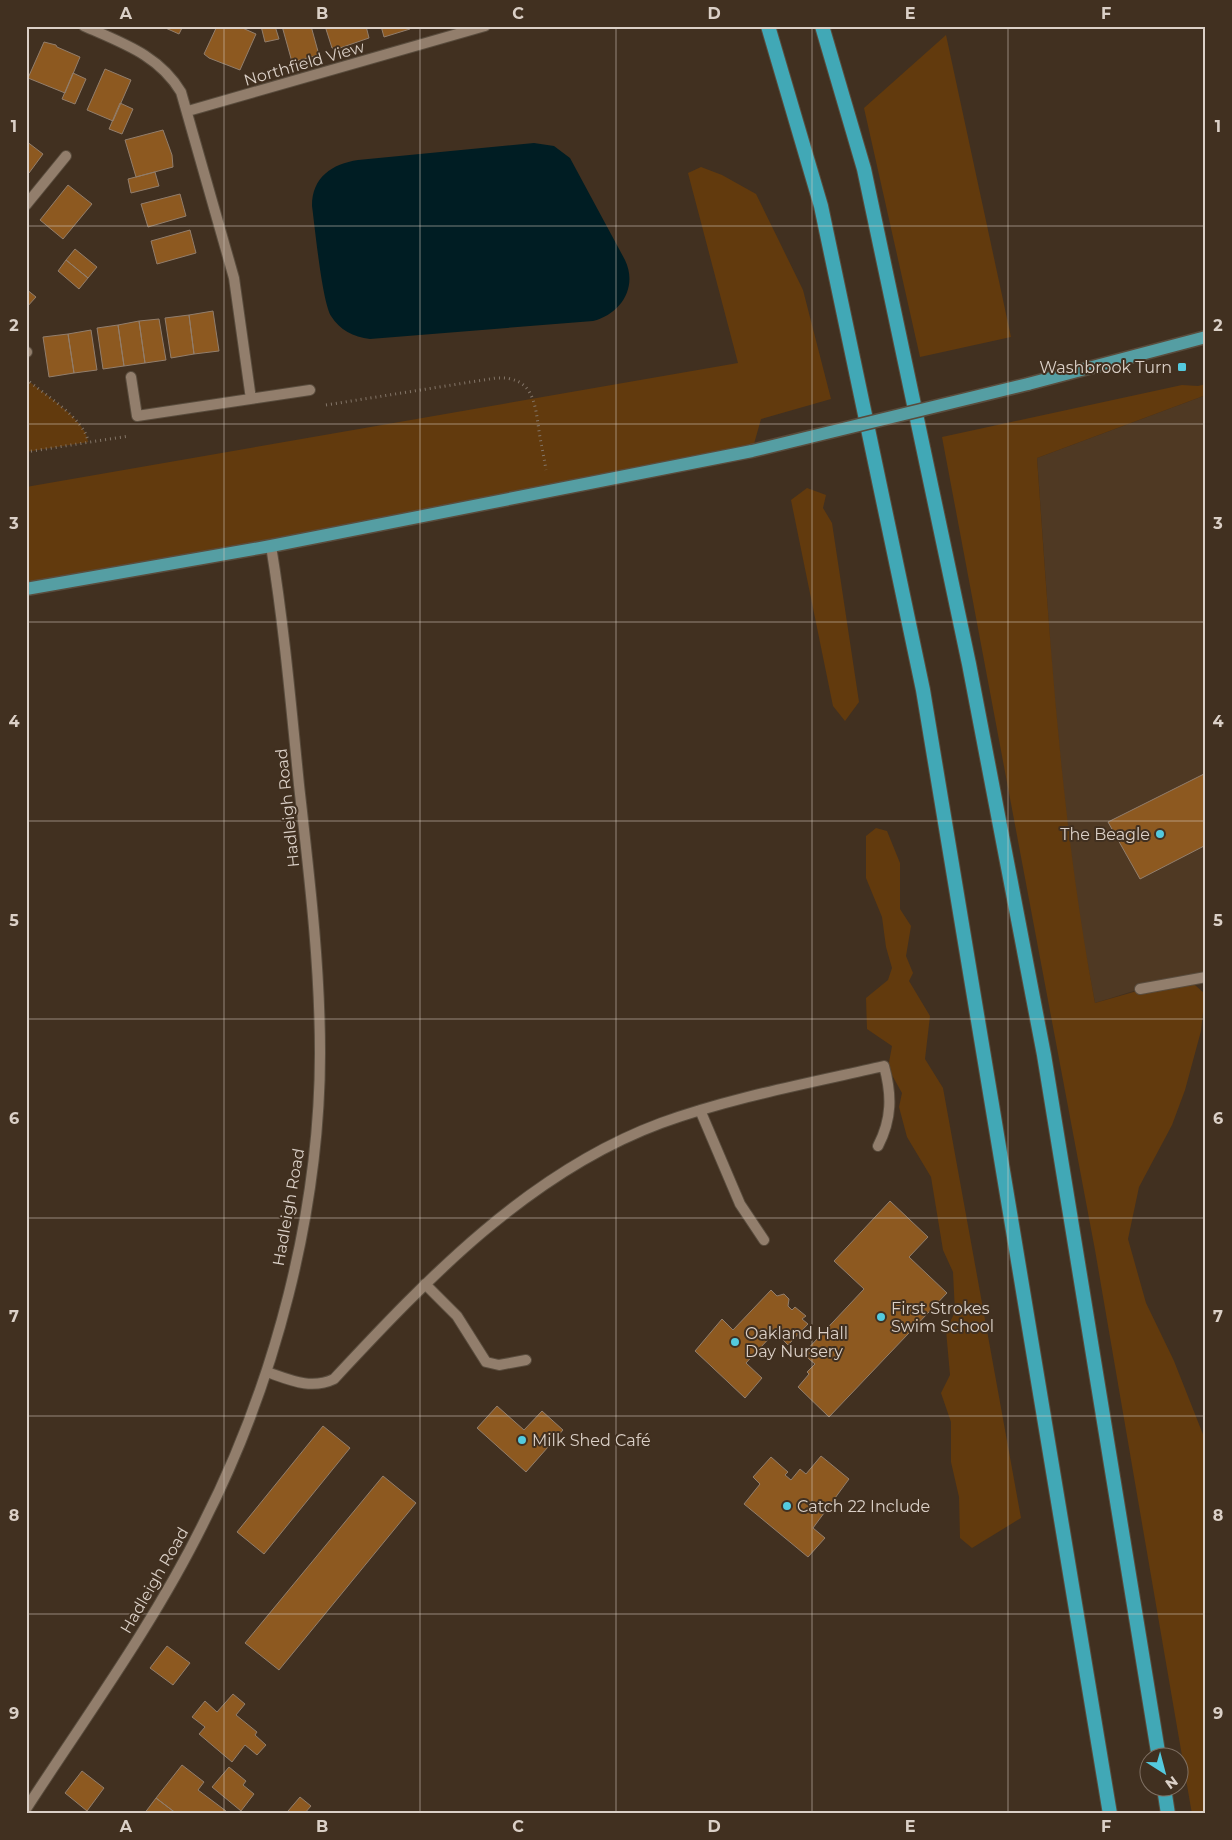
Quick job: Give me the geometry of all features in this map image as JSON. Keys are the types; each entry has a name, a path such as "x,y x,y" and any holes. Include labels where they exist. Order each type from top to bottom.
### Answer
{"highway":[{"path":"768,26 820,206 924,690 1110,1814"},
{"path":"822,26 864,169 969,664 1044,1055 1157,1748"},
{"path":"1166,1798 1168,1814"}],"main road":[{"path":"26,589 272,546 752,451 1028,384 1206,337"}],"street":[{"name":"Northfield View","path":"188,112 485,26"},
{"path":"88,27 132,47 160,65 181,92 234,278 251,399"},
{"path":"26,205 66,156"},
{"path":"131,376 137,416 310,390"},
{"name":"Hadleigh Road","path":"26,1809 143,1634 204,1524 266,1372 296,1259 306,1205 318,1106 320,1053 308,854 280,598 272,546"},
{"path":"1140,989 1206,977"},
{"path":"266,1372 311,1385 322,1384 334,1379 425,1284 493,1223 574,1167 624,1138 700,1110 884,1066 891,1096 886,1130 878,1146"},
{"path":"700,1110 740,1204 764,1240"},
{"path":"425,1284 457,1316 486,1362 499,1365 526,1360"}],"path":[{"path":"316,406 496,378 512,379 523,385 533,398 550,490"},
{"path":"26,380 78,422 86,432 88,442"}],"shaded area":[{"path":"946,35 1011,337 920,357 864,108"},
{"path":"701,167 722,175 756,194 803,290 831,399 761,419 752,451 26,589 26,487 738,363 688,173"},
{"path":"26,379 72,416 86,434 88,442 26,452"},
{"path":"1206,384 1206,395 1037,458 1052,663 1065,800 1073,868 1095,1003 1186,977 1205,994 1201,1031 1185,1090 1172,1125 1139,1187 1128,1239 1146,1303 1174,1361 1206,1442 1206,1814 1192,1814 1189,1798 1190,1748 1181,1748 1095,1250 942,437 1182,385 1198,386"},
{"path":"1206,395 1206,977 1140,989 1095,1003 1080,925 1065,806 1053,683 1037,458"},
{"path":"807,488 826,495 823,508 832,523 859,702 845,721 833,706 791,500"},
{"path":"876,828 887,831 900,863 900,909 911,926 906,956 913,973 909,981 930,1016 925,1059 943,1088 1021,1518 972,1548 960,1538 959,1497 951,1462 951,1422 941,1393 950,1375 946,1330 955,1312 953,1272 943,1250 931,1177 907,1137 899,1107 902,1093 888,1068 892,1046 867,1029 866,998 888,980 892,968 886,947 882,917 866,878 866,836"}],"water":[{"path":"534,143 554,146 570,158 625,260 629,270 628,289 619,306 612,312 593,321 370,339 358,337 338,325 331,316 325,296 312,206 316,187 325,174 340,165 358,160"}],"building":[{"path":"161,26 183,26 179,34"},
{"path":"217,26 238,26 256,34 240,70 209,58 204,54"},
{"path":"261,26 275,26 279,39 265,42"},
{"path":"282,26 311,26 319,55 292,62"},
{"path":"325,26 366,26 369,38 337,49 332,48"},
{"path":"381,26 409,26 410,29 384,37"},
{"path":"44,42 56,45 80,57 65,93 28,78"},
{"path":"105,69 131,80 113,121 87,110"},
{"path":"73,73 86,79 75,104 62,99"},
{"path":"120,103 133,109 122,134 109,129"},
{"path":"163,130 172,155 173,167 136,177 125,140"},
{"path":"26,141 43,154 29,173 26,171"},
{"path":"155,172 159,186 131,193 128,179"},
{"path":"68,185 92,204 63,239 40,220"},
{"path":"180,194 186,216 148,227 141,204"},
{"path":"190,230 196,253 157,264 151,241"},
{"path":"75,249 97,267 88,278 66,260"},
{"path":"66,260 88,278 79,289 58,271"},
{"path":"26,289 36,297 26,308"},
{"path":"213,311 219,351 194,354 189,315"},
{"path":"189,315 194,354 171,358 165,318"},
{"path":"159,319 166,360 145,363 139,321"},
{"path":"139,321 145,363 124,366 118,325"},
{"path":"118,325 124,366 103,369 97,328"},
{"path":"91,330 97,370 74,373 68,334"},
{"path":"68,334 74,373 49,377 43,337"},
{"name":"The Beagle","path":"1206,773 1206,845 1140,879 1108,822"},
{"name":"First Strokes Swim School","path":"890,1201 928,1237 909,1257 947,1293 829,1417 798,1387 809,1374 807,1372 815,1364 803,1354 864,1289 834,1261"},
{"name":"Oakland Hall Day Nursery","path":"771,1290 777,1296 784,1294 789,1299 788,1306 792,1310 795,1307 806,1316 802,1319 808,1324 788,1345 775,1332 746,1363 762,1378 745,1398 695,1351 722,1319 733,1330"},
{"name":"Milk Shed Café","path":"497,1406 524,1430 542,1411 563,1430 526,1472 477,1428"},
{"path":"323,1426 350,1448 264,1554 237,1532"},
{"name":"Catch 22 Include","path":"821,1456 849,1479 813,1528 825,1538 808,1557 744,1504 760,1484 753,1477 771,1457 788,1472 785,1475 791,1480 800,1469 806,1474"},
{"path":"383,1476 416,1503 279,1670 245,1643"},
{"path":"167,1646 190,1663 173,1685 150,1668"},
{"path":"233,1694 245,1704 236,1715 257,1732 255,1735 266,1745 257,1755 245,1745 232,1762 199,1734 205,1727 192,1717 205,1701 217,1712"},
{"path":"182,1765 204,1782 198,1790 226,1811 223,1814 177,1814 156,1798"},
{"path":"229,1767 246,1781 243,1785 254,1794 241,1811 212,1787"},
{"path":"82,1771 104,1788 87,1811 65,1793"},
{"path":"300,1797 311,1806 304,1814 291,1814 288,1811"},
{"path":"156,1798 177,1814 144,1814"}],"place":[{"name":"Washbrook Turn","path":"1182,367"},
{"name":"The Beagle","path":"1160,834"},
{"name":"First Strokes Swim School","path":"881,1317"},
{"name":"Oakland Hall Day Nursery","path":"735,1342"},
{"name":"Milk Shed Café","path":"522,1440"},
{"name":"Catch 22 Include","path":"787,1506"}]}
